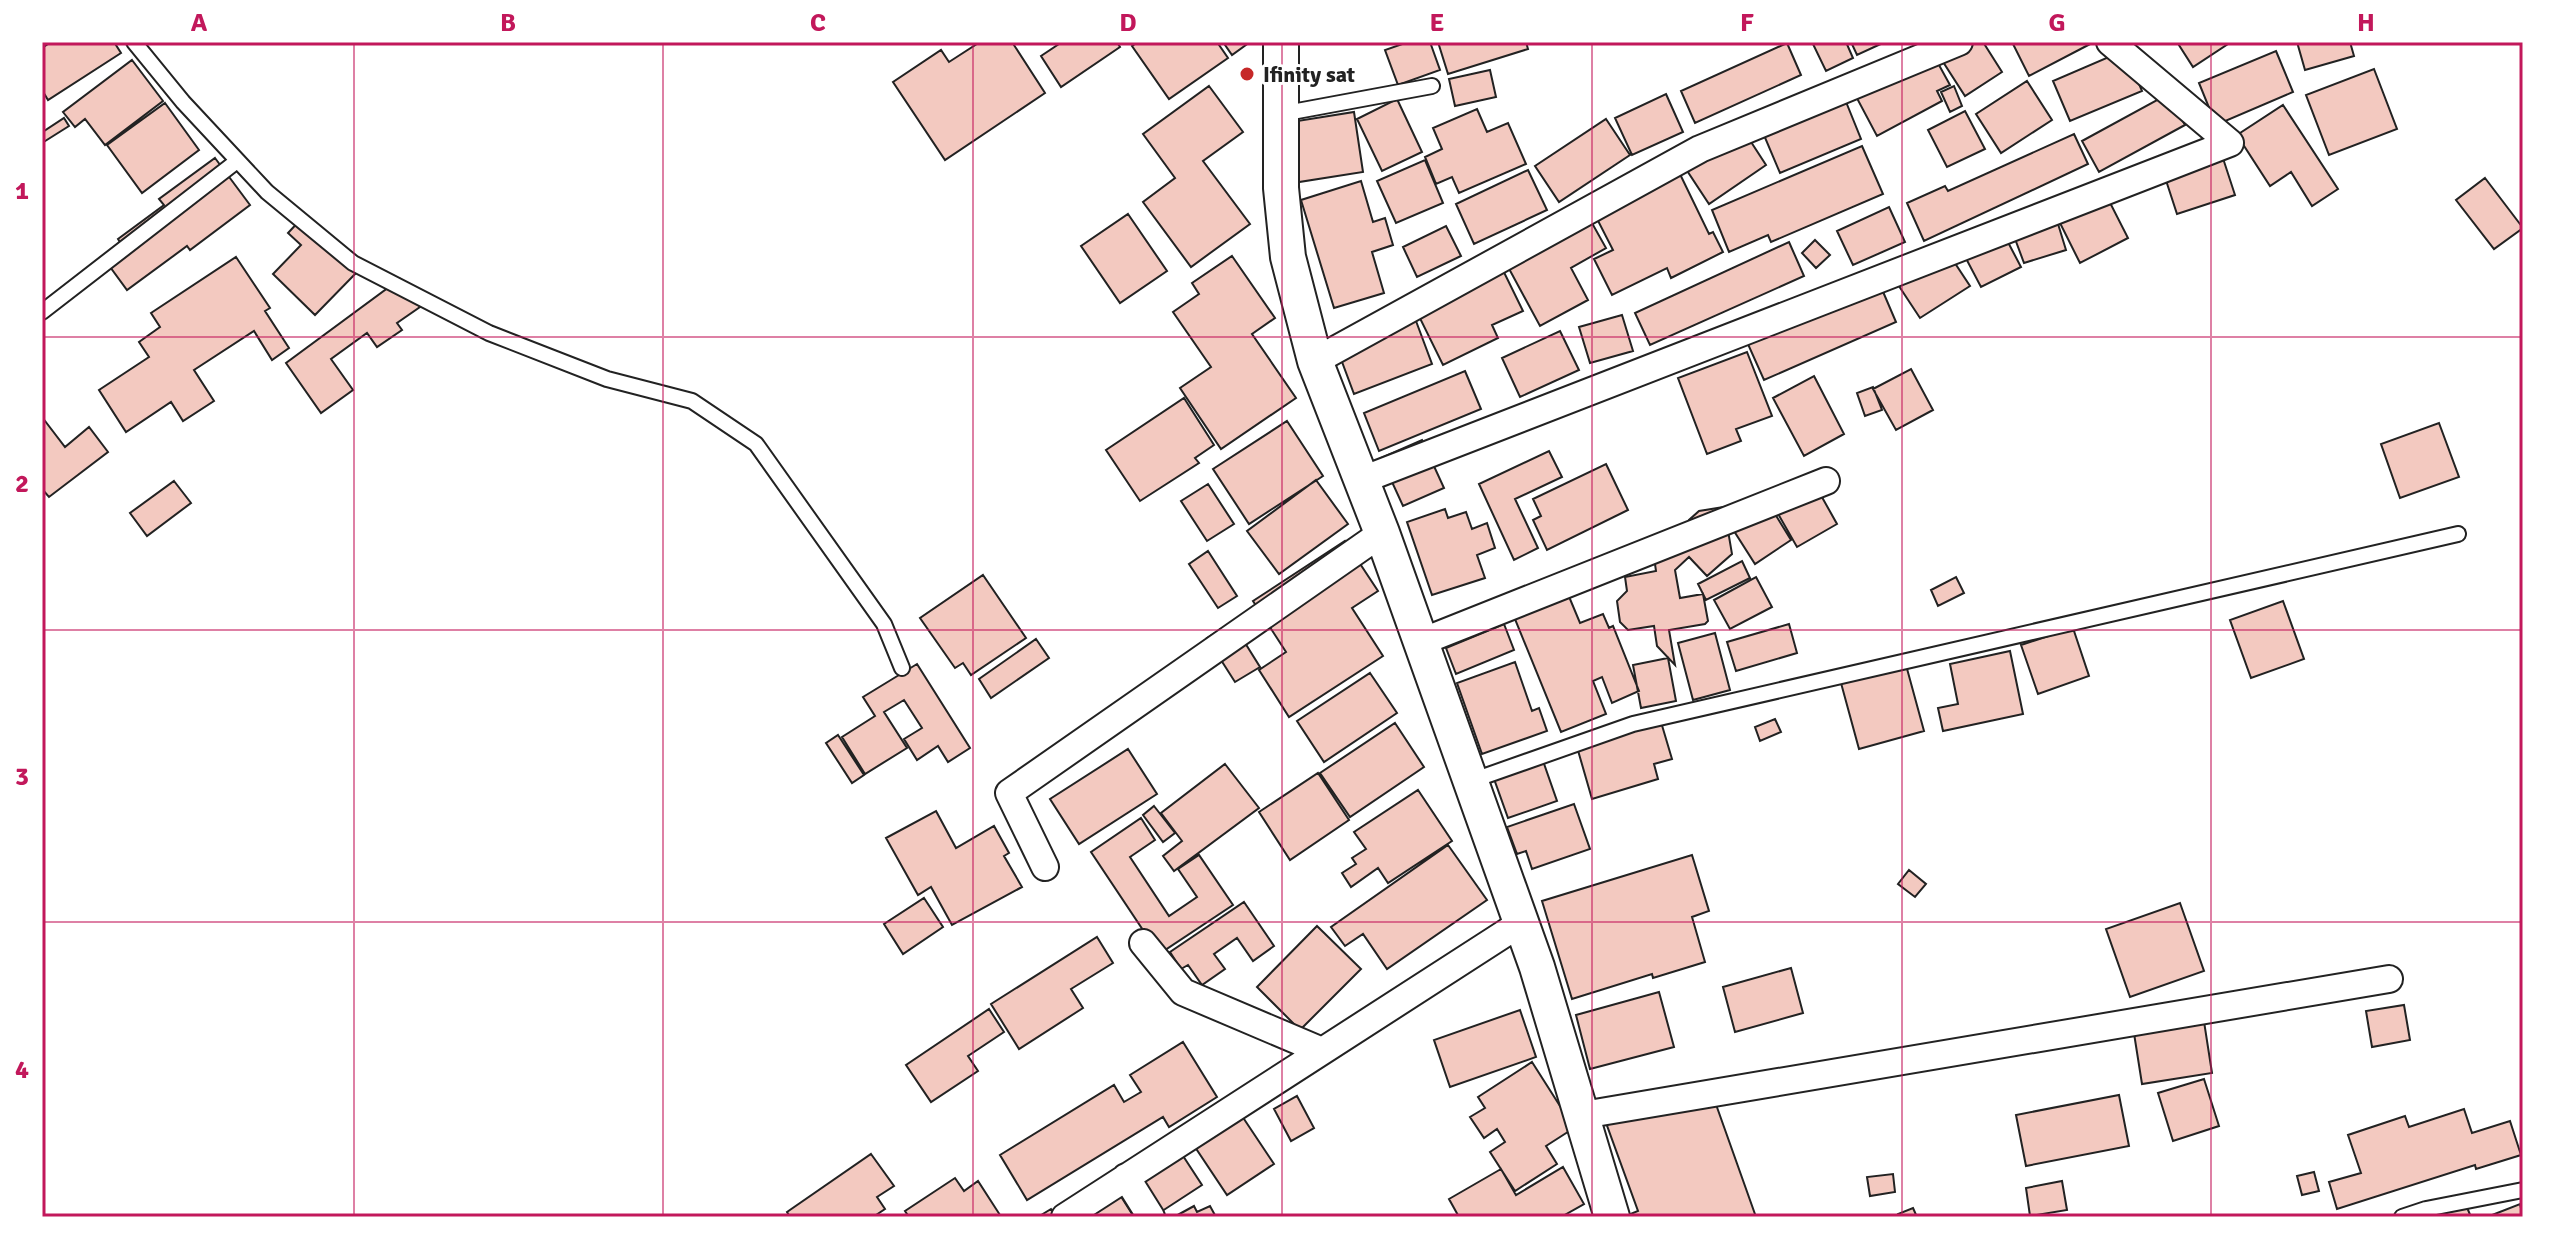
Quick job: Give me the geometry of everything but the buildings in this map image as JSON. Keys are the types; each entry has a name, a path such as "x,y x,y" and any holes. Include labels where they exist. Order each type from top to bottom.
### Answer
{"street":[{"path":"1281,42 1281,188 1288,257 1315,361 1382,533 1537,967 1612,1217"},
{"path":"1315,361 1700,149 1959,42"},
{"path":"1362,480 2230,143 2110,42"},
{"path":"1421,642 1826,481"},
{"path":"1045,867 1009,793 1382,533"},
{"path":"1065,1217 1521,923"},
{"path":"1143,943 1183,992 1322,1051"},
{"path":"1583,1115 2389,979"},
{"path":"1126,1177 1151,1217"}],"lane":[{"path":"134,42 183,102 267,192 353,263 489,333 607,379 692,401 756,444 884,624 902,668"},
{"path":"1280,114 1432,86"},
{"path":"42,312 237,161"},
{"path":"1471,781 1633,724 2458,534"},
{"path":"2402,1217 2426,1209 2523,1190"}],"place":[{"name":"Ifinity sat","path":"1247,74"}]}
